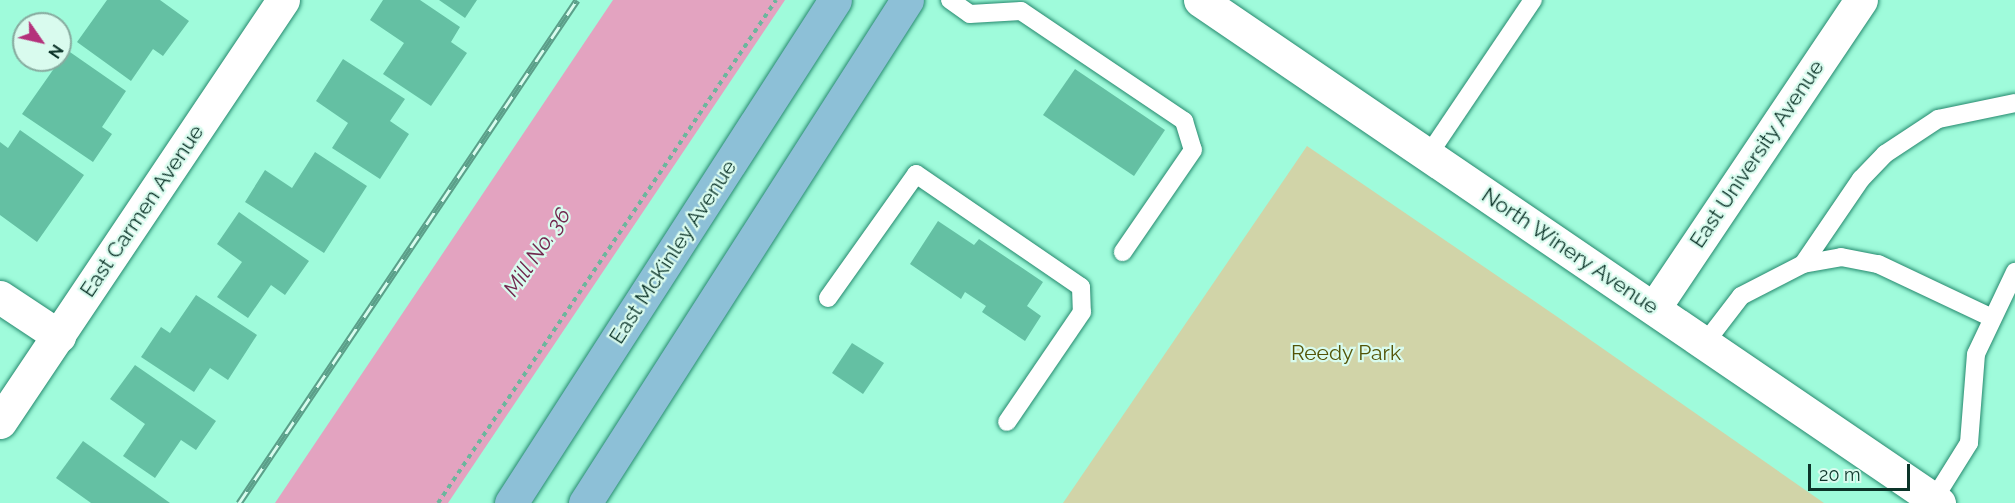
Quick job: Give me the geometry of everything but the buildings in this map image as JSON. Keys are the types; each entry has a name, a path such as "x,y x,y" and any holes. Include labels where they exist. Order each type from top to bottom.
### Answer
{"main road":[{"name":"East McKinley Avenue","path":"517,497 835,0"},
{"path":"585,503 907,0"}],"street":[{"name":"East Carmen Avenue","path":"0,422 284,0"},
{"name":"North Winery Avenue","path":"1200,0 1937,501"},
{"name":"East University Avenue","path":"1654,308 1861,0"},
{"path":"0,297 59,336"}],"lane":[{"path":"950,0 970,14 1021,11 1184,121 1193,150 1123,252"},
{"path":"1429,154 1533,0"},
{"path":"1803,264 1862,179 1885,154 1938,119 2015,103"},
{"path":"828,298 916,174 1071,280 1081,287 1082,312 1007,422"},
{"path":"1705,343 1741,296 1803,264 1841,257 1878,264 1992,318"},
{"path":"1937,501 1969,443 1976,354 2015,272"}],"path":[{"path":"438,503 776,0"}],"green space":[{"name":"Reedy Park","path":"1307,146 1559,318 1824,503 1063,503"}],"water":[{"name":"Mill No. 36","path":"613,0 785,0 448,503 275,503"}],"railway":[{"path":"239,503 577,0"}]}
